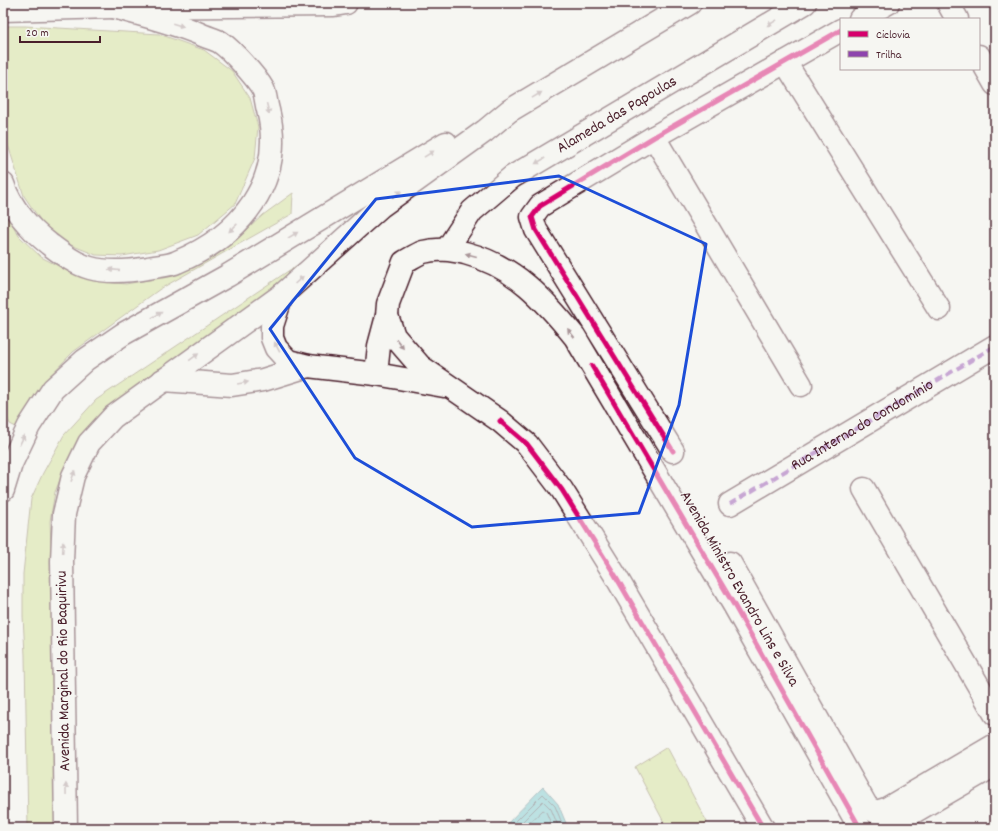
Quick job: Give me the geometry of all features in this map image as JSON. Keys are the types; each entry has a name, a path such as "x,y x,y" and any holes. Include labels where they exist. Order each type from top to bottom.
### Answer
{"street":[{"path":"3,10 113,7 334,5 346,3"},
{"path":"3,490 11,464 30,426 53,389 85,360 123,334 227,276 480,122 509,111 690,3"},
{"name":"Alameda das Papoulas","path":"447,249 472,211 512,177 805,3"},
{"path":"862,18 888,3"},
{"path":"948,3 956,18"},
{"path":"3,184 5,191 20,215 40,237 63,255 90,268 128,272 176,263 205,249 234,228 256,200 270,166 272,139 270,116 263,90 250,71 220,42 184,27 113,7"},
{"path":"673,451 536,230 532,217 540,206 654,137 840,31"},
{"path":"980,58 995,84"},
{"path":"785,62 939,309"},
{"name":"Avenida Marginal do Rio Baquirivu","path":"66,828 62,561 64,514 73,476 89,443 113,417 282,295 381,206 485,131 509,111"},
{"path":"654,137 802,385"},
{"name":"Avenida Ministro Evandro Lins e Silva","path":"376,374 379,346 387,316 388,304 404,262 422,252 447,249 476,256 499,265 531,288 548,305 575,337 734,605 860,828"},
{"path":"282,295 272,326 272,338 276,348 288,361 308,366 376,374 451,388"},
{"path":"387,316 394,336 420,366 500,421 527,444 562,490 615,575 763,828"},
{"name":"Rua Interna do Condomínio","path":"730,504 995,346"},
{"path":"163,380 232,385 263,380 308,366"},
{"path":"864,489 995,714"},
{"path":"730,563 867,807 876,812 886,809 995,745"},
{"path":"886,828 995,765"}],"highlighted area":[{"path":"559,176 706,244 679,405 639,513 472,527 355,458 270,329 376,199"}],"green space":[{"path":"3,26 159,34 204,50 232,71 250,98 258,127 255,158 235,204 198,235 158,250 122,256 96,255 71,245 43,224 24,196 8,145 3,112"},
{"path":"293,193 292,214 160,289 73,352 45,381 21,425 16,427 10,424 7,417 3,208 19,236 41,257 70,272 95,281 126,284 169,276 202,259 238,238 263,215"},
{"path":"315,253 218,346 64,470 55,492 50,521 57,695 59,828 28,828 23,574 31,499 43,473 64,435 96,400"},
{"path":"667,747 707,822 697,828 667,828 635,767"}],"water":[{"path":"543,787 558,804 568,828 503,828"}],"marked path":[{"path":"730,504 995,346"}],"cycle path":[{"path":"673,451 536,230 532,217 540,206 654,137 840,31"},
{"path":"592,366 734,605 860,828"},
{"path":"500,421 527,444 562,490 615,575 763,828"}]}
